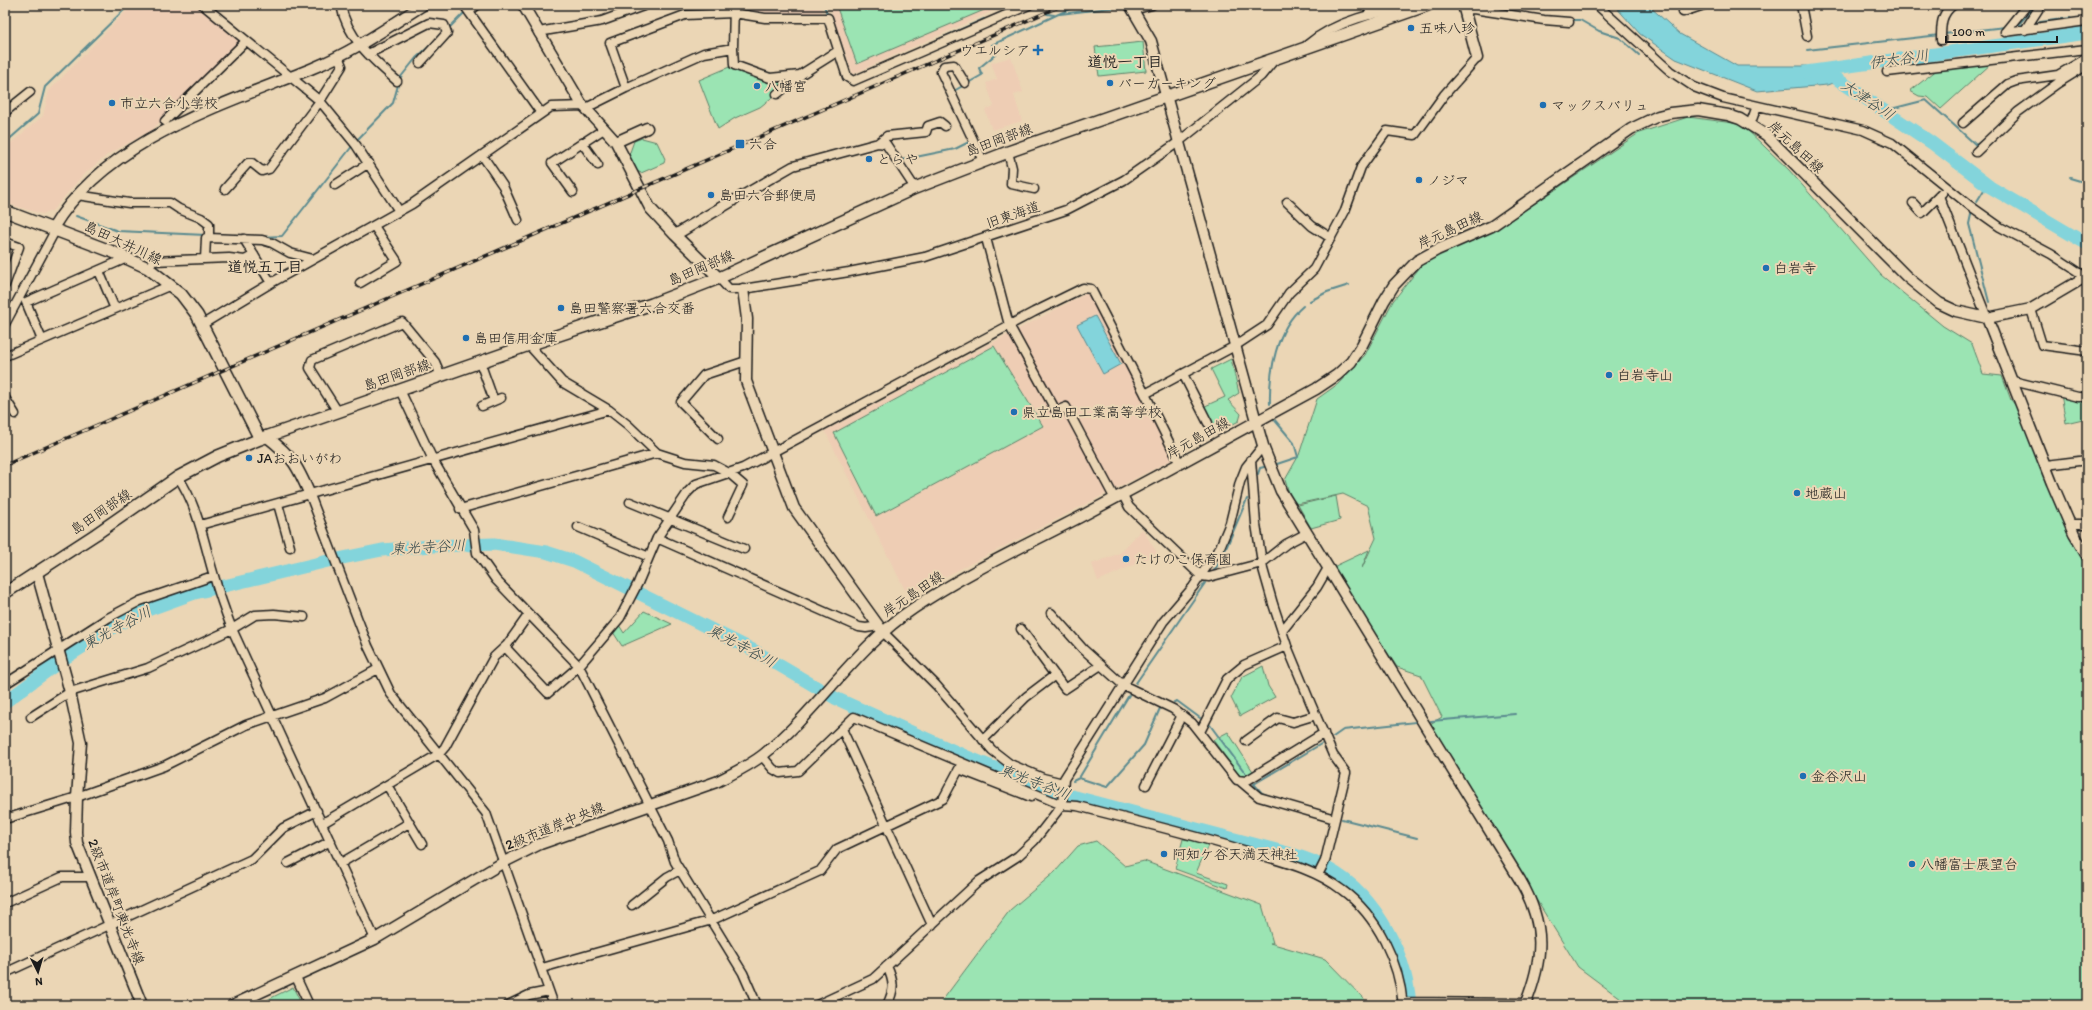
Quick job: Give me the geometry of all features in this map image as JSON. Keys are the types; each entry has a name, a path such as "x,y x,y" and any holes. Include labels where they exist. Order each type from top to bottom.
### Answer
{"main road":[{"name":"島田岡部線","path":"5,593 37,573 178,477 218,456 263,438 529,344 652,304 718,278 915,188 1008,152 1428,5"},
{"name":"島田大井川線","path":"6,214 55,228 127,258 148,268 171,285 192,307 203,324 263,438"}],"street":[{"path":"203,5 320,101 354,142 399,211"},
{"path":"341,5 343,19 360,45 397,82"},
{"path":"5,324 62,212 94,179 124,157 181,121 314,68 360,45 423,5"},
{"path":"477,5 467,9 541,113"},
{"path":"523,5 566,80 585,107 616,142 644,199 675,235 718,278"},
{"path":"539,34 544,31 602,21 646,5"},
{"path":"626,88 610,43 685,15 734,9 765,18 828,18 847,77 853,81 1029,5"},
{"path":"542,968 712,920 820,871 837,849 943,799 959,769 1046,803 1077,806 1215,841 1319,874 1348,894 1370,918 1379,931 1394,963 1402,1004 1418,1002 1525,1004 1536,977 1540,950 1538,921 1529,895 1281,491 1263,446 1177,143 1151,41 1132,8 1152,5"},
{"path":"1368,5 1371,15"},
{"path":"1301,50 1343,23 1371,15 1418,5"},
{"path":"1597,5 1670,71 1694,87 1723,98 1863,130 1892,143 2000,227 2051,254 2084,274"},
{"path":"1683,12 1704,5"},
{"path":"1801,5 1807,36"},
{"path":"1941,40 1941,21 1943,15 1953,5"},
{"path":"2027,5 2005,32 2087,21"},
{"path":"2023,30 2041,5"},
{"path":"1145,394 1235,346 1267,325 1288,293 1314,269 1345,211 1361,167 1379,141 1387,131 1415,135 1444,95 1477,58 1464,8 1544,20 1569,22"},
{"path":"734,9 734,65 770,78 800,75"},
{"path":"368,54 429,23 444,25 447,33 420,63"},
{"path":"165,121 246,41"},
{"path":"203,324 312,259 399,211 541,113 556,106 585,107 704,53 733,48"},
{"path":"1887,72 2087,49"},
{"path":"777,94 800,75 838,51"},
{"path":"225,189 248,163 252,163 262,171 269,170 320,101 342,66 338,56"},
{"path":"1963,123 2008,84 2016,81 2058,75 2087,58"},
{"name":"旧東海道","path":"718,278 729,289 743,289 890,265 925,257 986,238 1066,210 1124,180 1177,143 1261,76 1275,59"},
{"path":"965,83 954,65 944,66 941,72 983,162"},
{"path":"1976,152 2018,112 2058,83 2087,65"},
{"path":"5,112 30,92"},
{"path":"1750,125 1758,106"},
{"name":"岸元島田線","path":"816,703 881,629 914,608 960,580 1180,464 1316,389 1337,375 1351,362 1362,346 1394,284 1417,261 1498,223 1631,129 1658,116 1698,110 1728,115 1750,125 1781,149 1921,290 1939,303 1956,311 1987,318 2031,309 2084,274"},
{"path":"878,143 887,136 926,132 928,126 940,122 945,126"},
{"path":"616,142 647,128"},
{"path":"573,192 552,163 604,129"},
{"path":"582,143 598,165"},
{"path":"675,235 792,166 878,143 886,144 915,188"},
{"path":"1008,152 1012,168 1011,184 1034,189"},
{"path":"482,155 504,186 518,220"},
{"path":"335,185 369,164"},
{"path":"1913,203 1922,213 1948,186"},
{"path":"78,195 129,203 170,203 179,209 201,218 209,224 209,238"},
{"path":"1939,196 2070,524 2087,556"},
{"path":"1288,202 1312,226 1331,238"},
{"path":"360,283 397,261 374,226"},
{"path":"205,259 206,238 262,240 272,243 290,253 312,259"},
{"path":"986,238 1009,325 1056,411 1066,407 1119,497 1200,576 1209,578 1262,563 1286,544 1307,533"},
{"path":"244,239 271,283"},
{"path":"5,242 19,248 5,285"},
{"path":"148,268 153,261 229,258 245,260 254,254"},
{"path":"17,303 26,302 127,258"},
{"path":"99,270 115,309"},
{"path":"5,356 171,285"},
{"path":"505,647 548,693 579,666 620,618 638,583 657,538 669,518 696,484 743,468 773,453 1009,325 1083,288 1091,289 1180,464"},
{"path":"743,289 747,319 746,381 794,508 881,629 936,685 983,740 1010,764 1043,778 1063,783"},
{"path":"26,302 42,340"},
{"path":"2031,309 2042,345 2087,351"},
{"path":"338,412 310,368 312,360 402,322 435,362 441,376"},
{"path":"529,344 562,382 609,410 628,424 657,453 685,462 714,465 728,473 743,485 728,517"},
{"path":"718,439 681,402 704,375 746,361"},
{"path":"480,362 498,399 482,406"},
{"path":"1183,374 1208,423"},
{"path":"2013,381 2078,397 2087,397"},
{"path":"400,390 433,460 460,509 474,530 477,553 496,580 579,666 668,841 675,862 712,920 743,973 757,1005"},
{"path":"5,398 15,414"},
{"path":"200,525 310,496 609,410"},
{"path":"263,438 286,452 294,461 333,552 378,669 391,694 486,813 554,1005"},
{"path":"818,1005 873,979 979,882 1018,856 1034,841 1058,803 1063,783 1123,685 1163,622 1200,576 1226,535 1234,510 1240,482 1251,460 1263,446"},
{"path":"460,509 657,453"},
{"path":"1251,460 1252,495 1262,563 1282,631 1333,755 1346,773 1325,861 1319,874"},
{"path":"2046,465 2087,460"},
{"path":"178,477 185,488 200,525 220,598 232,629 331,840 375,939"},
{"path":"630,502 744,549"},
{"path":"278,504 290,547"},
{"path":"2070,524 2087,524"},
{"path":"578,527 649,557"},
{"path":"657,538 859,627 881,629"},
{"path":"1282,631 1317,587 1328,568"},
{"name":"2級市道岸町東光寺線","path":"37,573 70,692 81,743 77,797 77,843 142,1005"},
{"path":"5,684 59,653 108,618 140,602 215,580"},
{"path":"1051,613 1083,650 1123,685 1150,696 1182,715 1200,732 1237,780 1259,797 1335,819"},
{"path":"31,717 70,692 148,668 232,629 255,615 274,614 304,617"},
{"path":"323,823 439,754 445,747 494,657 505,647 529,614"},
{"path":"1022,629 1065,689 1100,666"},
{"path":"1200,732 1227,679 1244,665 1287,646"},
{"path":"5,819 77,797 164,766 246,725 325,698 378,669"},
{"path":"983,740 1026,697 1055,675"},
{"name":"2級市道岸中央線","path":"233,1005 375,939 504,862 540,844 716,782 739,771 762,756 816,703"},
{"path":"1146,785 1182,715"},
{"path":"1246,741 1278,718 1293,722 1316,715"},
{"path":"762,756 773,769 780,773 798,771 854,717 1058,803"},
{"path":"842,729 932,925"},
{"path":"1240,781 1246,781 1324,733"},
{"path":"387,785 422,844"},
{"path":"5,973 252,859 283,828 317,811"},
{"path":"341,863 409,822"},
{"path":"288,863 331,840"},
{"path":"632,905 667,877 680,870"},
{"path":"5,903 62,877 90,878"},
{"path":"887,966 894,983 894,992 887,1005"},
{"path":"296,977 309,1005"},
{"path":"508,1005 529,994 549,990"}],"shaded area":[{"name":"市立六合小学校","path":"132,5 196,5 239,41 152,130 107,155 82,176 52,211 42,214 5,203 5,148 43,116 49,91"},
{"path":"737,5 820,5 823,14 762,15 738,10"},
{"path":"829,5 1006,5 853,74"},
{"path":"1011,57 1023,92 1014,95 1022,121 992,130 985,110 994,106 986,83 997,79 991,63"},
{"path":"1089,292 1173,459 908,596 825,431"},
{"name":"たけのこ保育園","path":"1142,529 1158,554 1098,581 1092,564 1120,553"}],"green space":[{"path":"836,5 996,5 857,64"},
{"path":"1143,42 1146,71 1099,76 1095,47"},
{"path":"1992,63 1941,109 1928,97 1919,96 1910,91 1938,69"},
{"path":"734,65 770,78 800,75 760,107 735,118 718,129 699,80"},
{"path":"1688,117 1741,124 1789,170 1881,275 1943,326 1972,344 1983,374 2002,376 2011,400 2017,407 2057,509 2087,560 2087,1005 1629,1005 1578,967 1428,725 1442,717 1421,675 1397,667 1331,568 1369,550 1362,568 1376,538 1368,506 1343,494 1297,504 1290,496 1285,480 1299,455 1317,399 1338,384 1365,355 1393,301 1425,261 1475,239 1521,213 1639,133"},
{"path":"642,138 657,142 665,159 664,163 641,173 637,171 629,155 634,141"},
{"path":"994,346 1043,426 876,516 834,433"},
{"path":"1231,359 1239,393 1228,400 1241,414 1239,421 1215,433 1207,425 1203,407 1225,397 1211,369"},
{"path":"2061,394 2087,399 2087,418 2066,423"},
{"path":"1336,496 1340,520 1311,528 1298,505"},
{"path":"644,611 672,624 622,646 613,632 619,625 624,633"},
{"path":"1263,666 1268,686 1275,697 1240,716 1231,698 1242,677"},
{"path":"1228,732 1254,773 1246,777 1239,775 1213,740"},
{"path":"1183,839 1209,843 1196,873 1228,884 1227,888 1175,869"},
{"path":"1096,841 1125,866 1144,861 1262,905 1273,943 1270,943 1325,959 1368,1003 1366,1005 939,1005 1010,910 1055,872 1078,846"},
{"path":"293,987 302,1005 257,1005"}],"water":[{"path":"1614,5 1648,5 1680,34 1737,66 1806,66 1823,70 1838,81 1827,85 1757,91 1676,59 1640,34"},
{"path":"1095,316 1121,364 1103,374 1077,325"}],"waterway":[{"path":"5,143 38,114 45,87 129,5"},
{"path":"824,5 827,14 829,15"},
{"path":"1002,20 1040,5"},
{"path":"952,92 982,75 979,68 996,54 992,45 1078,5"},
{"path":"2018,25 2036,5"},
{"path":"1060,14 1127,6"},
{"path":"448,29 466,11"},
{"path":"1047,14 1054,15"},
{"path":"2033,23 2070,18"},
{"path":"935,41 984,19 988,19"},
{"path":"1571,20 1580,20 1599,31 1620,38 1639,55"},
{"path":"2014,26 2025,24"},
{"path":"1944,34 2005,27"},
{"name":"伊太谷川","path":"1806,72 2087,33"},
{"path":"2000,45 2010,34"},
{"path":"1807,50 1940,35"},
{"path":"356,141 393,103 400,78 416,58 433,43"},
{"name":"大津谷川","path":"1825,71 1932,143 1990,187 2087,244"},
{"path":"1883,111 1926,100 1976,145 1985,138"},
{"path":"901,160 955,149 971,141"},
{"path":"262,237 282,236 353,145"},
{"path":"2070,178 2087,183"},
{"path":"1974,206 1987,185"},
{"path":"1972,210 1969,224 1989,302"},
{"path":"76,216 118,231 206,235"},
{"path":"1310,301 1327,292 1349,285"},
{"path":"1270,404 1271,378 1280,338 1286,326 1303,306"},
{"path":"1273,418 1294,443 1298,457 1277,464"},
{"path":"1258,474 1260,468 1264,467"},
{"path":"1213,572 1221,560 1247,499"},
{"name":"東光寺谷川","path":"5,702 62,660 117,625 145,611 195,593 328,561 382,550 432,546 494,544 546,552 574,561 755,651 835,698 965,756 1049,790 1295,855 1310,860 1337,874 1354,888 1369,904 1382,922 1393,942 1401,963 1407,984 1410,1005"},
{"path":"1136,683 1205,583"},
{"path":"1073,781 1079,778 1129,695"},
{"path":"1174,702 1177,701 1200,718"},
{"path":"1079,778 1107,787 1144,745 1161,706"},
{"path":"1431,721 1515,714"},
{"path":"1333,737 1343,730 1416,722"},
{"path":"1210,725 1246,774"},
{"path":"1272,797 1262,793 1254,784 1321,744"},
{"name":"東光寺谷川","path":"1054,792 1060,789"},
{"path":"1342,819 1417,838"}],"railway":[{"path":"5,465 1063,5"}],"place":[{"name":"五味八珍","path":"1411,28"},
{"name":"ウエルシア","path":"1038,50"},
{"name":"バーガーキング","path":"1110,83"},
{"name":"八幡宮","path":"757,86"},
{"name":"市立六合小学校","path":"112,103"},
{"name":"マックスバリュ","path":"1543,105"},
{"name":"六合","path":"740,144"},
{"name":"とらや","path":"869,159"},
{"name":"ノジマ","path":"1419,180"},
{"name":"島田六合郵便局","path":"711,195"},
{"name":"白岩寺","path":"1766,268"},
{"name":"島田警察署六合交番","path":"561,308"},
{"name":"島田信用金庫","path":"466,338"},
{"name":"白岩寺山","path":"1609,375"},
{"name":"県立島田工業高等学校","path":"1014,412"},
{"name":"JAおおいがわ","path":"249,458"},
{"name":"地蔵山","path":"1797,493"},
{"name":"たけのこ保育園","path":"1126,559"},
{"name":"金谷沢山","path":"1803,776"},
{"name":"阿知ケ谷天満天神社","path":"1164,854"},
{"name":"八幡富士展望台","path":"1912,864"}],"district":[{"name":"道悦一丁目","path":"1125,62"},
{"name":"道悦五丁目","path":"265,267"}]}
